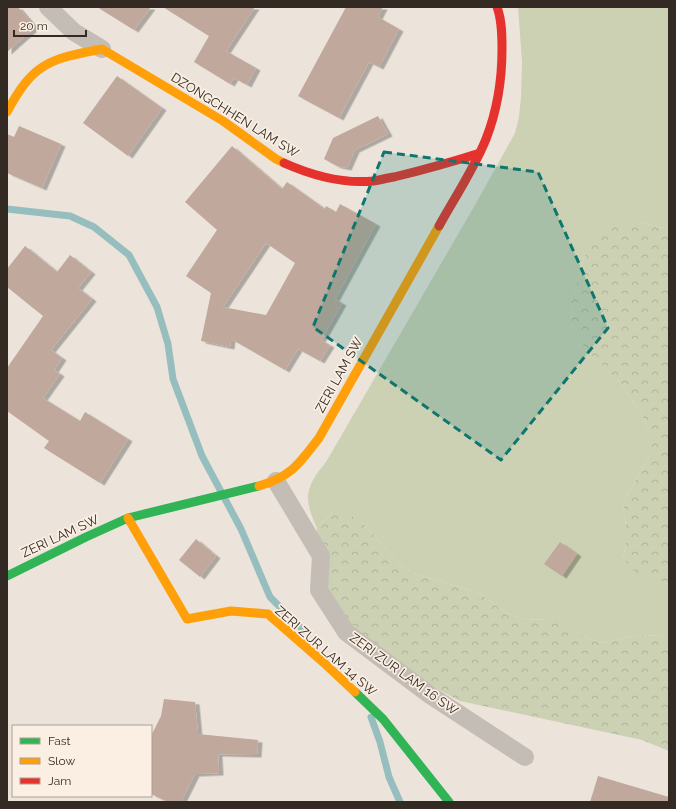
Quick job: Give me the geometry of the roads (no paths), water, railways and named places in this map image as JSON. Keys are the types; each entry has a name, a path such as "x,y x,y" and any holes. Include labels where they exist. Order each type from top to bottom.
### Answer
{"street":[{"path":"48,7 74,32 102,49"},
{"name":"ZERI LAM SW","path":"7,576 128,518 254,488 276,481 297,466 309,453 319,438 480,153 489,134 496,108 503,61 502,40 497,7"},
{"path":"7,112 29,78 41,68 74,55 102,49"},
{"name":"DZONGCHHEN LAM SW","path":"102,49 223,121 276,158 301,170 326,177 349,181 373,181 421,171 480,153"},
{"name":"ZERI ZUR LAM 16 SW","path":"276,481 320,556 319,590 346,632 430,695 526,757"},
{"name":"ZERI ZUR LAM 14 SW","path":"128,518 187,619 231,611 268,614 323,662 383,719 449,802"}],"waterway":[{"path":"7,209 70,216 94,227 129,255 157,307 168,344 173,379 202,456 241,529 270,597 303,630"},
{"path":"371,717 380,742 389,777 400,802"}]}
